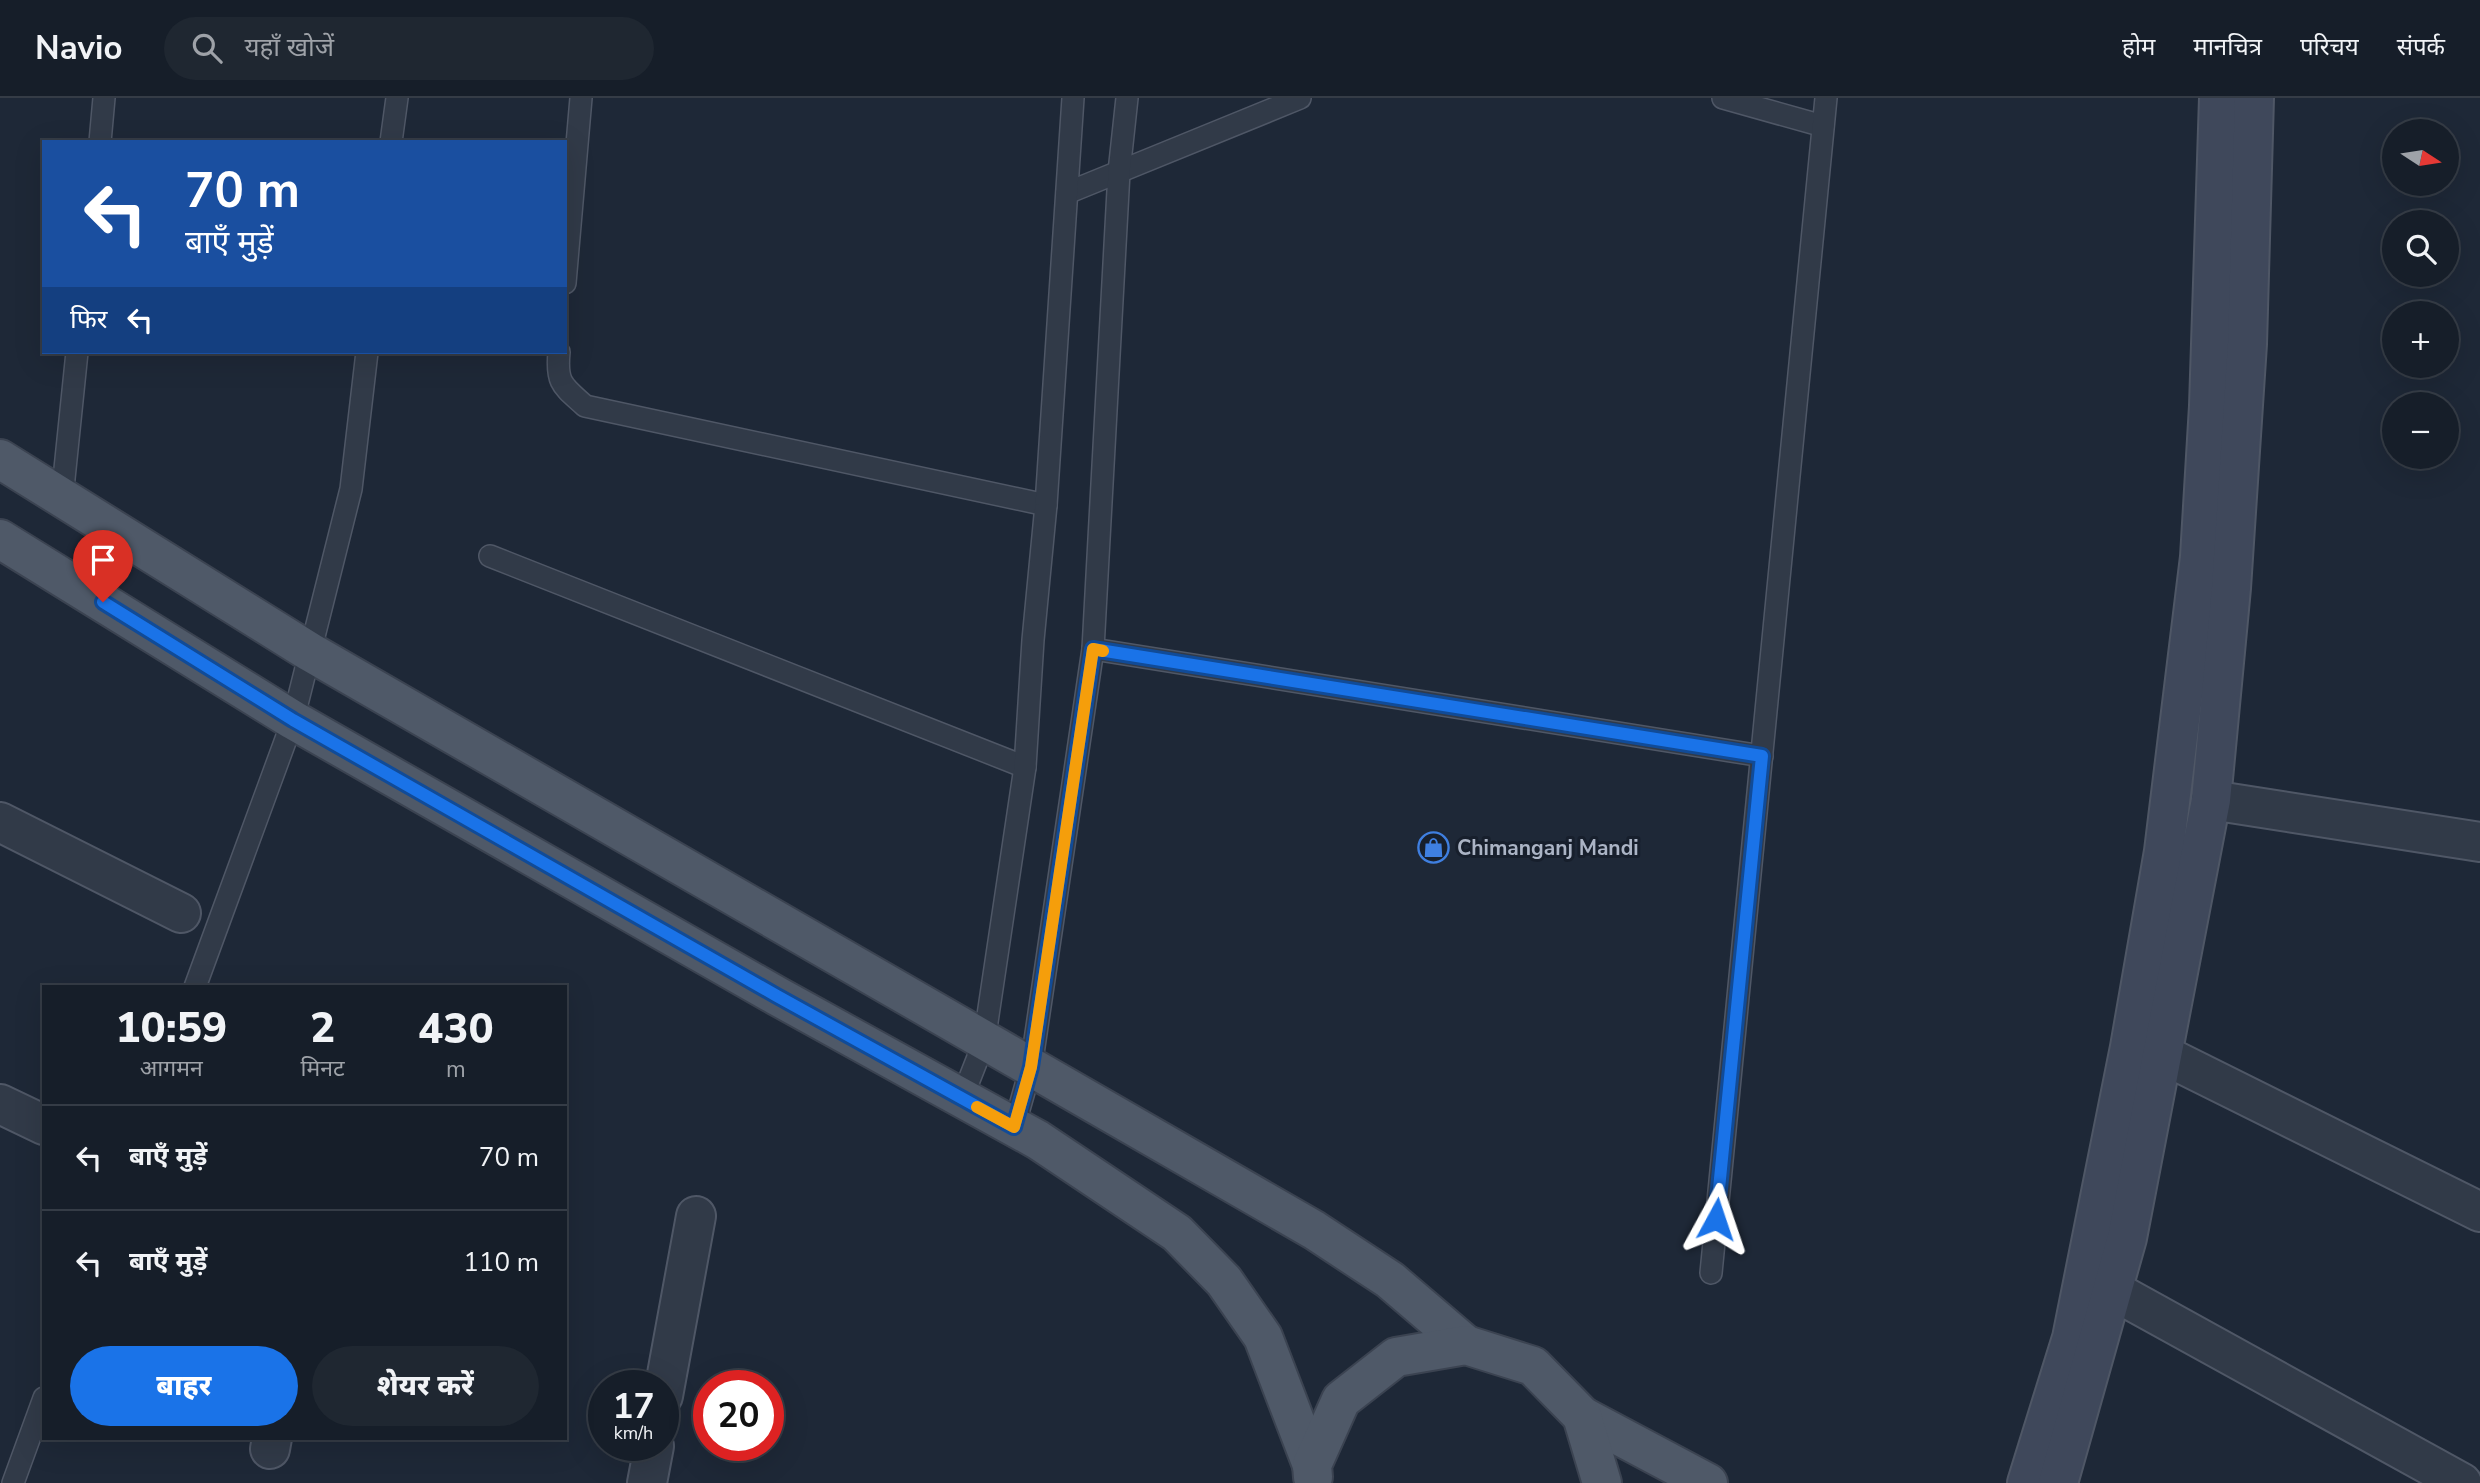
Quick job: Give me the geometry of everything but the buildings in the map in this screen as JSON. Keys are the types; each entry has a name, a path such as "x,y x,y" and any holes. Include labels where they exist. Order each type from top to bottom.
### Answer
{"main road":[{"path":"0,459 310,652 1314,1230 1390,1280 1466,1345 1533,1366 1582,1416 1708,1483"},
{"path":"0,539 293,720 1014,1127 1177,1233 1224,1281 1263,1337 1312,1474"},
{"path":"1312,1474 1341,1400 1396,1357 1466,1345"},
{"path":"1582,1416 1602,1483"}],"street":[{"path":"2027,1483 2072,1338 2130,1047 2164,851 2200,557 2209,406 2219,98"},
{"path":"2058,1483 2127,1238 2211,800 2231,588 2247,344 2254,98"},
{"path":"2211,800 2480,842"},
{"path":"0,822 181,913"},
{"path":"2164,1055 2480,1212"},
{"path":"0,1104 42,1124"},
{"path":"668,1370 696,1216"},
{"path":"2114,1291 2464,1483 2480,1456"},
{"path":"647,1483 651,1461"}],"lane":[{"path":"100,140 104,98"},
{"path":"391,140 397,98"},
{"path":"567,260 581,98"},
{"path":"1014,1127 1031,1067 1093,649 1119,172 1127,98"},
{"path":"1067,194 1300,98"},
{"path":"1723,98 1823,127"},
{"path":"1711,1273 1826,98"},
{"path":"962,1098 984,1042 1025,767 1033,640 1046,505 1072,99"},
{"path":"62,498 77,354"},
{"path":"196,985 293,720 351,489 367,354"},
{"path":"559,354 558,367 562,385 585,406 1046,505"},
{"path":"491,556 1025,767"},
{"path":"1093,649 1762,756"},
{"path":"13,1483 42,1403"}],"slow traffic":[{"path":"977,1107 1014,1127 1031,1067 1093,649 1103,651"}],"place":[{"name":"Chimanganj Mandi","path":"1434,848"}],"route":[{"path":"103,602 293,720 777,996 1014,1127 1031,1067 1093,649 1762,756 1716,1219"}]}
